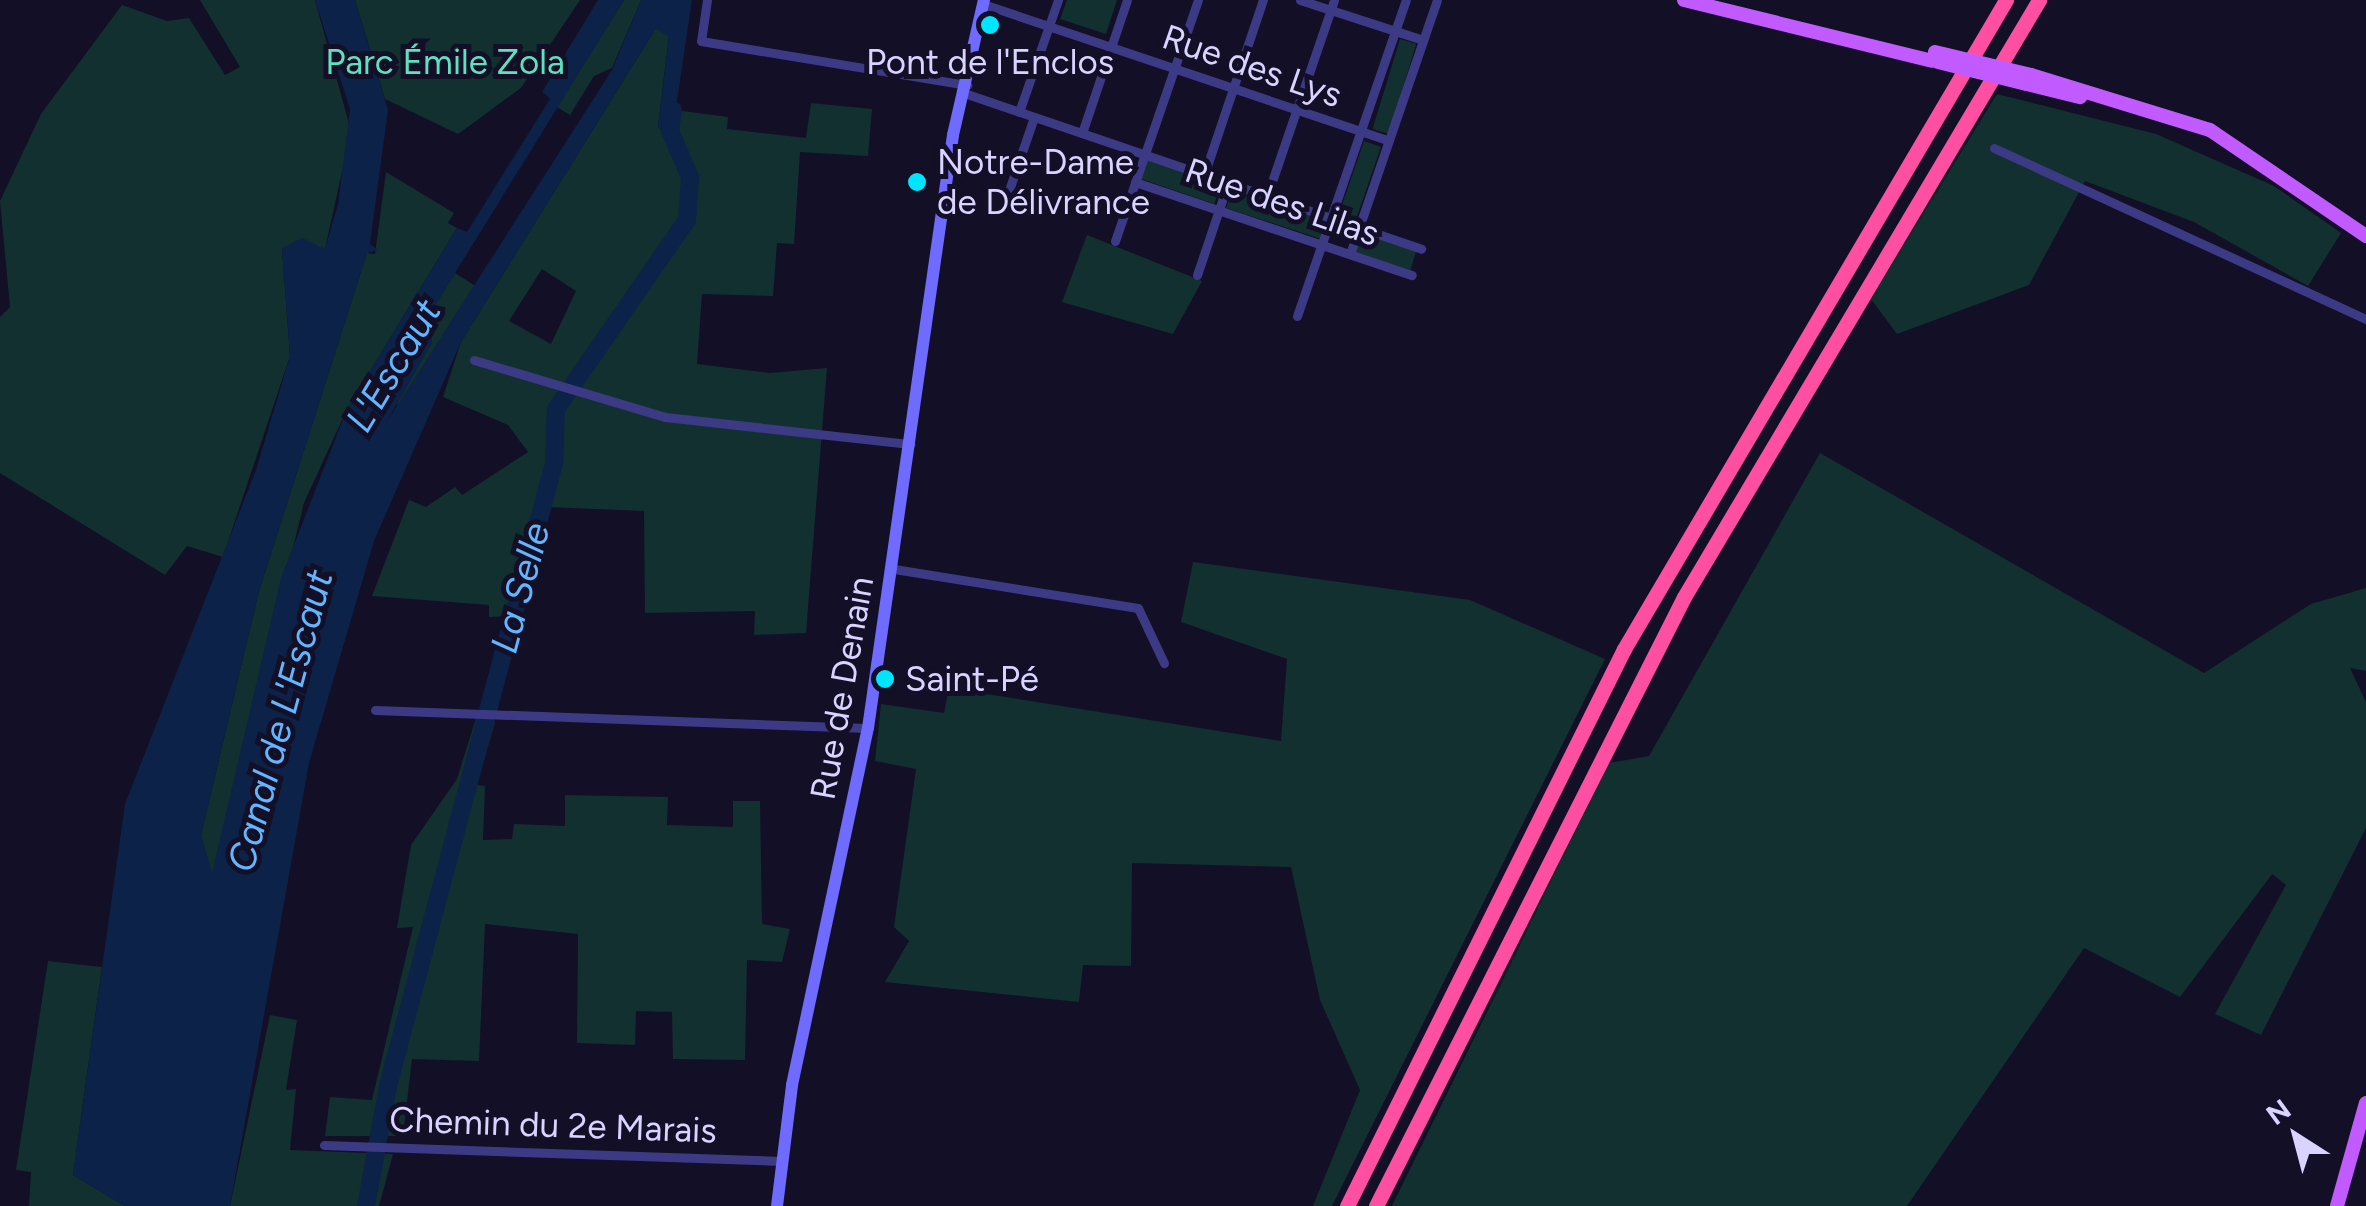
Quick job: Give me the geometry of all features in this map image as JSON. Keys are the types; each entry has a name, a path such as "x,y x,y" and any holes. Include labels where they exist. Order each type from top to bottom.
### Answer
{"highway":[{"path":"1348,1206 1634,632 2006,0"},
{"path":"1376,1206 1675,613 2040,0"}],"main road":[{"path":"1684,0 2171,114 2258,157 2366,236"},
{"path":"1723,0 1934,56"},
{"path":"2340,1206 2366,1103"},
{"path":"2340,1206 2366,1136"}],"street":[{"path":"707,0 701,42 966,89 1019,112 1421,249"},
{"path":"1019,112 1058,0"},
{"path":"1082,133 1127,0"},
{"path":"1115,241 1198,0"},
{"path":"1204,175 1263,0"},
{"path":"1300,0 1332,5 1423,40"},
{"path":"1297,316 1406,0"},
{"path":"1428,0 1432,12"},
{"path":"1350,254 1437,0"},
{"name":"Rue des Lys","path":"984,2 1389,141"},
{"name":"Rue de Denain","path":"777,1206 781,1160 868,728 948,178 984,2"},
{"path":"1267,196 1332,5"},
{"path":"1007,196 1034,117"},
{"path":"1994,148 2366,320"},
{"name":"Rue des Lilas","path":"1136,182 1412,275"},
{"path":"1197,275 1228,183"},
{"path":"474,360 582,394 759,434 911,444"},
{"path":"894,569 1138,608 1164,664"},
{"path":"376,710 868,728"},
{"name":"Chemin du 2e Marais","path":"324,1144 781,1160"}],"green space":[{"path":"200,0 315,0 351,131 325,249 282,248 290,356 223,557 187,546 165,575 0,473 0,317 10,307 0,201 41,114 122,5 167,21 189,18 225,75 240,67"},
{"name":"Parc Émile Zola","path":"355,0 580,0 521,88 458,134 385,99"},
{"path":"624,0 641,0 612,68 594,76 570,115 557,107"},
{"path":"1067,0 1117,0 1106,34 1060,19"},
{"path":"656,28 669,36 658,126 665,136 675,110 728,117 727,129 806,138 811,103 872,109 868,156 800,152 794,244 777,243 773,296 702,294 697,364 770,373 827,368 806,633 754,635 755,611 645,613 644,511 547,507 519,616 489,617 489,605 372,596 409,500 426,507 455,487 462,495 528,452 508,425 443,397 461,342","holes":["542,269 576,291 551,344 509,321"]},
{"path":"1400,39 1416,44 1389,134 1373,129"},
{"path":"1997,94 2156,134 2274,186 2341,233 2308,286 2194,222 2085,181 2029,285 1897,334 1871,299"},
{"path":"1364,141 1381,147 1355,222 1338,216"},
{"path":"1148,160 1221,185 1214,204 1141,179"},
{"path":"386,172 454,213 448,223 457,228 347,409 304,503 212,876 201,835 259,591 367,253 375,254"},
{"path":"1232,190 1326,221 1320,239 1226,208"},
{"path":"1361,233 1416,250 1410,270 1355,253"},
{"path":"1087,235 1202,281 1173,334 1062,302"},
{"path":"455,273 477,287 390,425 429,315"},
{"path":"1820,453 2204,673 2311,604 2366,588 2366,671 2350,668 2366,702 2366,828 2261,1035 2215,1014 2286,885 2272,874 2180,997 2084,948 1907,1206 1392,1206 1609,763 1649,756"},
{"path":"1193,562 1470,600 1605,659 1332,1206 1313,1206 1360,1090 1320,1000 1291,867 1132,863 1131,966 1083,965 1079,1002 885,982 909,941 894,927 916,769 875,761 881,704 944,713 949,688 1281,741 1287,659 1181,622"},
{"path":"476,718 495,722 477,785 485,786 483,840 512,839 514,824 565,826 565,795 668,797 667,825 733,827 733,801 760,801 762,924 790,929 782,962 747,960 745,1060 673,1059 672,1012 636,1011 635,1045 577,1043 578,934 485,924 479,1061 412,1059 403,1136 325,1136 330,1097 372,1100 413,927 397,928 411,845 457,779"},
{"path":"48,961 102,967 73,1175 125,1206 29,1206 31,1172 16,1170"},
{"path":"270,1015 297,1020 286,1090 296,1089 290,1150 393,1154 379,1206 230,1206"}],"water":[{"path":"315,0 355,0 388,110 370,244 378,250 367,253 259,591 201,835 212,873 281,578 347,409 457,228 467,232 550,99 542,92 598,0 624,0 429,315 432,343 386,423 612,70 641,0 692,0 673,128 665,136 658,127 669,37 656,28 461,342 374,541 309,763 230,1206 125,1206 73,1175 125,804 256,470 290,356 282,248 302,238 325,249 338,204 350,109"}],"waterway":[{"name":"La Selle","path":"366,1206 388,1086 554,463 556,409 687,220 690,177 670,131 673,110"}],"place":[{"name":"Pont de l'Enclos","path":"990,25"},
{"name":"Notre-Dame de Délivrance","path":"917,182"},
{"name":"Saint-Pé","path":"885,679"}],"water label":[{"name":"L'Escaut","path":"394,366"},
{"name":"Canal de L'Escaut","path":"281,721"}]}
